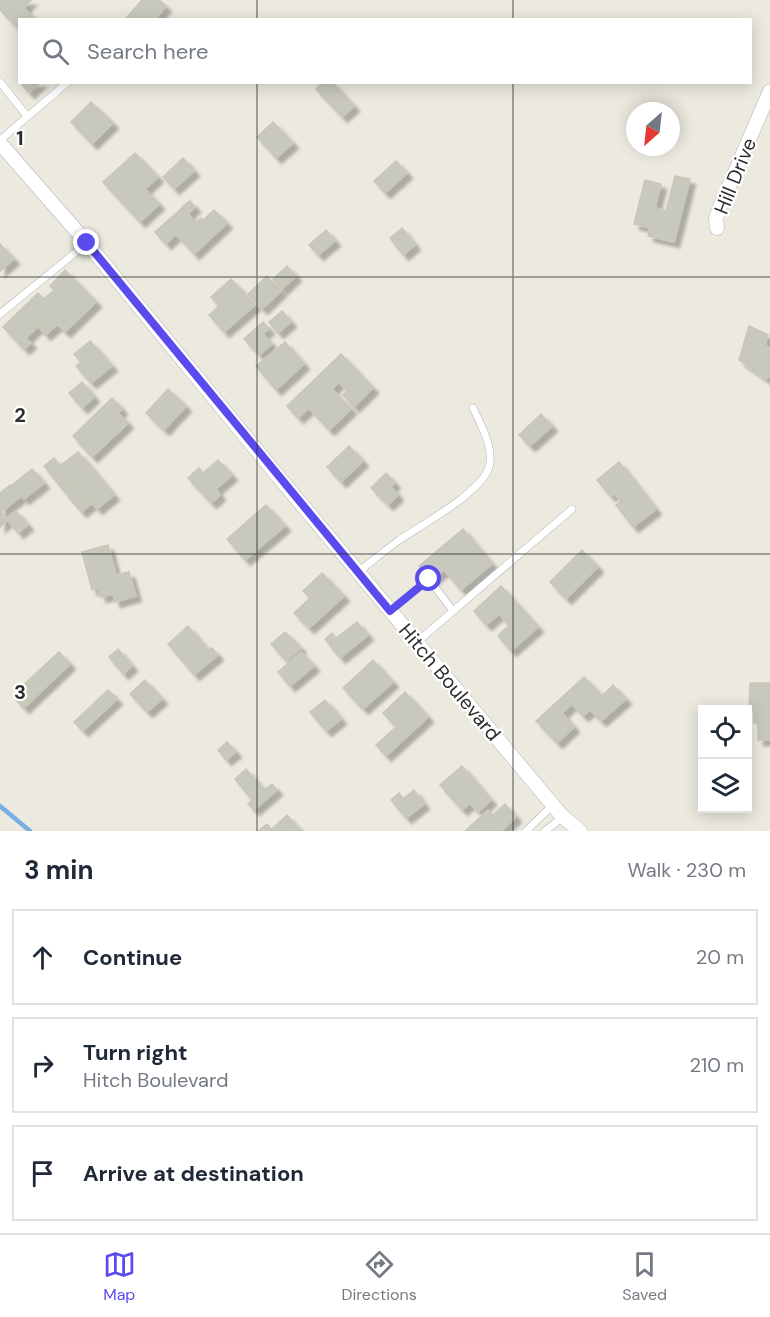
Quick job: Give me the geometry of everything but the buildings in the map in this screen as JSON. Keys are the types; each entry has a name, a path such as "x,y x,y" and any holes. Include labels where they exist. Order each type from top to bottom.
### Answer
{"street":[{"name":"Hill Drive","path":"717,228 716,219 720,207 770,91"},
{"name":"Hitch Boulevard","path":"0,141 563,817 580,831"}],"lane":[{"path":"0,82 27,116"},
{"path":"0,141 66,84"},
{"path":"0,314 87,243"},
{"path":"358,572 398,541 444,511 477,484 488,469 489,450 473,408"},
{"path":"417,642 572,509"},
{"path":"390,611 429,579 453,611"},
{"path":"526,831 554,806"},
{"path":"545,831 563,817"}],"waterway":[{"path":"0,806 30,831"}],"route":[{"path":"87,243 390,611 429,579"}]}
